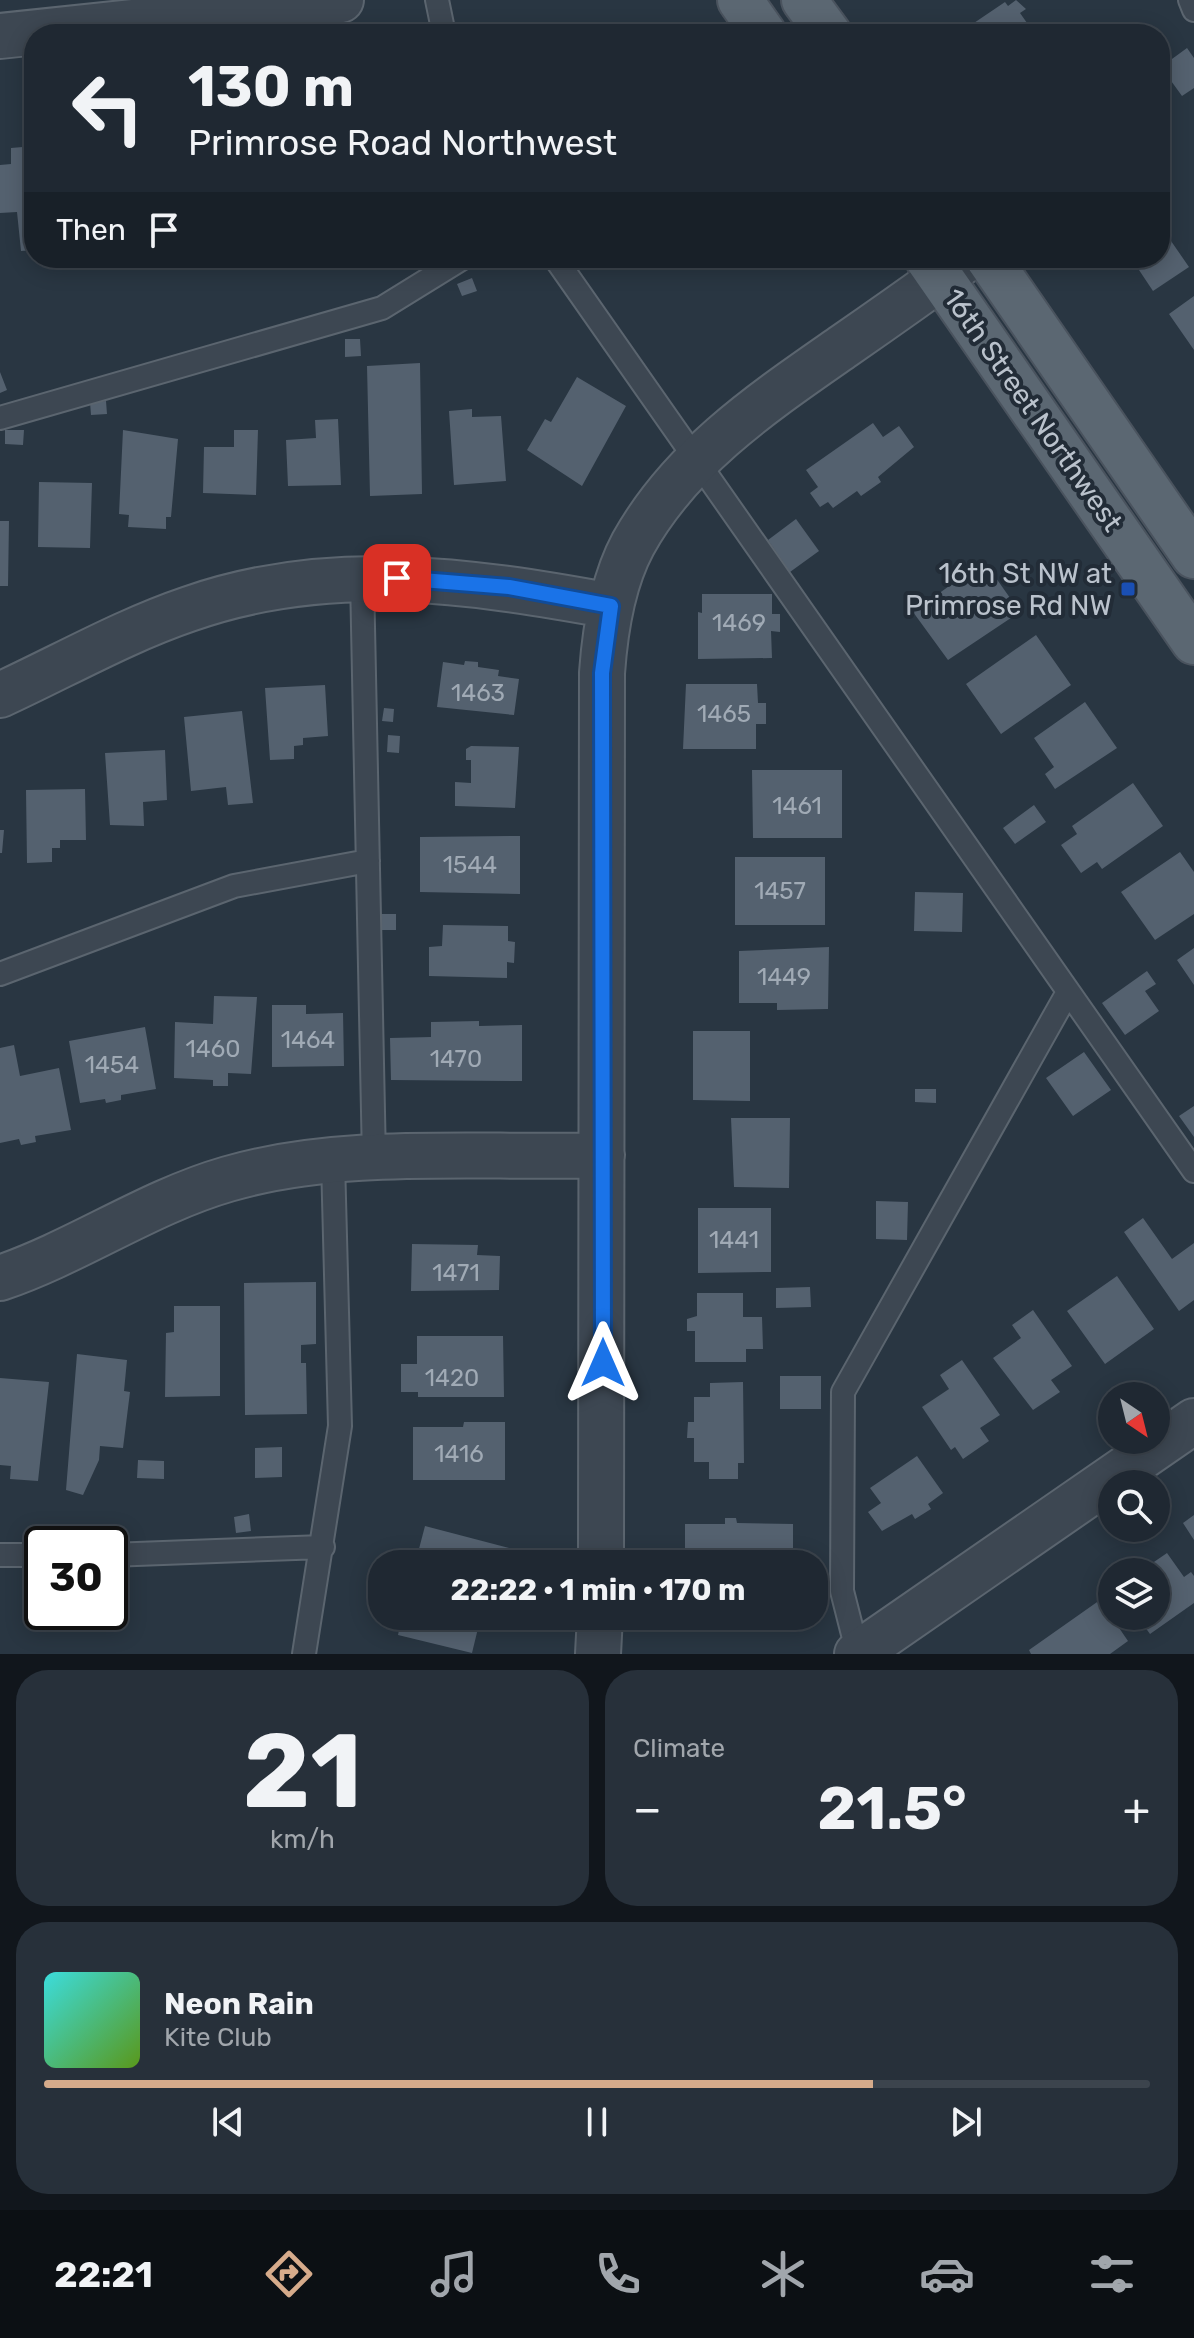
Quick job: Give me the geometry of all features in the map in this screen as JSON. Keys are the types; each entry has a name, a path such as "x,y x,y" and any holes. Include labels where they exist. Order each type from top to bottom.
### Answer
{"main road":[{"path":"740,0 757,24"},
{"path":"804,0 822,24"},
{"name":"16th Street Northwest","path":"947,268 1188,618"},
{"name":"16th Street Northwest","path":"995,268 1194,556"}],"street":[{"path":"101,24 269,4 341,0"},
{"path":"0,36 24,33"},
{"path":"601,1550 602,673 611,606 621,571 640,532 697,461 773,396 941,268"},
{"path":"0,695 141,627 210,602 306,582 362,578 465,581 611,606"},
{"path":"0,1278 212,1184 266,1169 353,1160 602,1155"},
{"path":"858,1654 1194,1421"},
{"path":"598,1654 599,1630"}],"lane":[{"path":"437,0 442,24"},
{"path":"1190,0 1194,10"},
{"path":"0,418 382,308 447,268"},
{"path":"562,268 1194,1171"},
{"path":"304,1654 340,1426 368,861 362,578"},
{"path":"0,974 234,886 368,861"},
{"path":"858,1654 842,1591 843,1392 1068,992"},
{"path":"128,1554 323,1547"},
{"path":"0,1555 24,1555"}],"building":[{"path":"1016,0 1026,9 1020,13 1028,24 972,24 1005,2 1008,6"},
{"path":"1187,48 1194,58 1194,88 1182,96 1170,79 1170,60"},
{"path":"24,147 24,251 21,251 17,212 0,213 0,165 11,164 11,148"},
{"path":"1170,239 1189,267 1153,291 1138,268 1170,268"},
{"path":"472,278 477,291 462,296 457,284"},
{"path":"1194,296 1194,350 1169,314"},
{"path":"345,339 360,339 361,356 345,357"},
{"path":"420,363 422,494 370,496 367,366"},
{"path":"0,372 7,390 0,393"},
{"path":"577,377 626,406 582,486 527,450 545,419 551,422"},
{"path":"106,401 107,414 91,415 90,402"},
{"path":"472,409 472,417 501,416 506,481 454,485 449,411"},
{"path":"338,419 341,485 288,486 286,440 316,438 315,420"},
{"path":"873,423 883,437 899,426 914,447 878,477 881,482 861,496 857,491 833,508 828,502 820,507 810,493 818,487 806,470"},
{"path":"5,430 24,430 23,445 5,444"},
{"path":"123,430 178,439 171,517 166,517 166,529 128,527 129,515 119,514"},
{"path":"234,430 258,430 256,495 203,493 204,447 234,447"},
{"path":"39,482 92,483 90,548 38,547"},
{"path":"796,519 819,551 790,572 768,540"},
{"path":"0,521 9,521 8,586 0,586"},
{"path":"984,561 1020,612 948,660 913,612"},
{"path":"702,594 772,594 772,614 780,614 780,632 771,631 772,658 698,659 698,612 702,613"},
{"path":"1036,635 1071,685 1001,734 966,684"},
{"path":"465,661 478,662 478,667 499,670 498,676 519,679 514,715 437,707 443,662 464,665"},
{"path":"686,684 757,684 758,703 766,703 766,724 756,724 756,749 683,749"},
{"path":"325,685 328,736 303,738 303,745 294,746 294,759 270,760 265,688"},
{"path":"1085,702 1117,748 1055,789 1045,774 1054,767 1034,738"},
{"path":"384,708 394,709 393,722 382,721"},
{"path":"242,711 253,803 228,805 226,787 191,791 184,717"},
{"path":"388,735 400,736 399,753 387,752"},
{"path":"471,746 519,747 515,808 455,806 455,782 471,783 471,760 466,760 466,749"},
{"path":"165,750 167,800 143,802 144,826 110,825 105,753"},
{"path":"752,770 842,770 842,838 753,838"},
{"path":"1133,783 1163,826 1102,869 1097,862 1081,873 1061,845 1077,834 1072,826"},
{"path":"85,789 86,840 60,840 60,848 52,848 52,862 27,863 26,790"},
{"path":"1034,805 1046,822 1015,844 1003,828"},
{"path":"0,830 4,830 2,853 0,853"},
{"path":"520,836 520,894 420,892 420,837"},
{"path":"1180,852 1194,872 1194,914 1155,940 1121,892"},
{"path":"735,857 825,857 825,925 735,925"},
{"path":"915,892 963,893 962,932 914,931"},
{"path":"380,914 396,914 396,930 380,930"},
{"path":"443,925 508,926 508,941 515,942 514,963 507,962 507,978 429,976 429,947 442,946"},
{"path":"829,947 828,1009 777,1010 777,1003 739,1003 739,951"},
{"path":"1194,948 1194,985 1177,960"},
{"path":"1147,971 1156,984 1145,991 1159,1011 1125,1035 1102,1003"},
{"path":"214,996 257,997 251,1074 228,1073 228,1086 213,1086 213,1080 174,1078 175,1022 213,1024"},
{"path":"272,1005 306,1005 306,1014 343,1013 344,1066 272,1067"},
{"path":"479,1021 479,1026 522,1025 522,1081 391,1080 390,1038 431,1037 431,1022"},
{"path":"145,1027 156,1089 121,1095 121,1100 106,1103 105,1099 80,1103 69,1041"},
{"path":"693,1031 750,1031 750,1101 693,1100"},
{"path":"14,1045 20,1076 59,1068 71,1130 35,1136 36,1142 21,1145 19,1139 0,1143 0,1048"},
{"path":"1084,1052 1111,1090 1073,1116 1046,1078"},
{"path":"915,1089 936,1089 936,1103 915,1102"},
{"path":"1194,1106 1194,1137 1179,1116"},
{"path":"731,1118 790,1118 789,1188 734,1187"},
{"path":"876,1201 908,1202 907,1240 876,1239"},
{"path":"698,1208 771,1208 771,1272 698,1273"},
{"path":"1143,1218 1172,1259 1194,1243 1194,1300 1179,1311 1124,1232"},
{"path":"412,1244 478,1245 477,1255 500,1256 499,1290 411,1291"},
{"path":"1117,1276 1154,1329 1105,1364 1067,1311"},
{"path":"316,1282 316,1344 301,1345 301,1363 306,1363 307,1414 245,1415 244,1283"},
{"path":"810,1287 811,1307 776,1308 776,1288"},
{"path":"697,1293 743,1293 743,1317 762,1317 763,1349 746,1349 746,1362 695,1362 695,1331 687,1331 687,1319 697,1316"},
{"path":"174,1306 220,1306 220,1396 165,1397 166,1333 174,1332"},
{"path":"1033,1310 1072,1366 1051,1380 1060,1392 1033,1410 993,1358 1021,1338 1012,1325"},
{"path":"417,1336 503,1336 504,1397 418,1397 418,1392 401,1392 401,1364 417,1364"},
{"path":"77,1354 127,1360 124,1391 130,1392 123,1448 100,1446 99,1460 83,1495 66,1490"},
{"path":"962,1360 1000,1415 980,1428 989,1441 963,1459 955,1447 951,1450 922,1407 949,1389 940,1375"},
{"path":"780,1376 821,1376 821,1409 780,1409"},
{"path":"0,1378 49,1382 38,1481 10,1479 11,1466 0,1465"},
{"path":"743,1382 744,1463 738,1463 738,1479 709,1479 709,1462 694,1462 694,1438 687,1438 688,1422 694,1422 694,1397 710,1397 710,1383"},
{"path":"464,1422 505,1422 505,1480 413,1480 413,1427 463,1427"},
{"path":"282,1447 282,1477 255,1478 255,1448"},
{"path":"917,1456 943,1493 928,1504 931,1509 915,1519 912,1514 882,1531 868,1512 881,1503 870,1488"},
{"path":"138,1460 164,1461 164,1479 137,1478"},
{"path":"249,1514 251,1531 236,1533 234,1517"},
{"path":"1194,1515 1194,1540 1183,1523"},
{"path":"725,1518 736,1518 737,1523 793,1524 793,1550 685,1550 685,1524 725,1524"},
{"path":"425,1526 517,1550 419,1550"},
{"path":"1167,1553 1184,1577 1191,1572 1194,1576 1194,1603 1170,1620 1170,1558 1160,1558"},
{"path":"1098,1601 1098,1630 1120,1630 1128,1641 1110,1654 1031,1654 1029,1650"},
{"path":"399,1630 478,1630 472,1653 398,1635"}],"place":[{"name":"16th St NW at Primrose Rd NW","path":"1128,589"}],"route":[{"path":"397,578 465,581 611,606 602,673 603,1363"}]}
